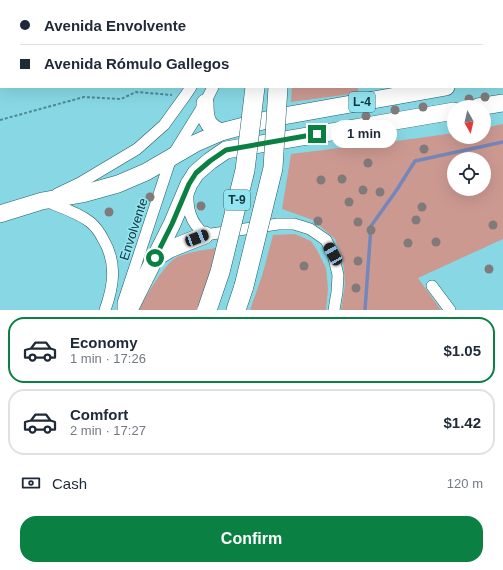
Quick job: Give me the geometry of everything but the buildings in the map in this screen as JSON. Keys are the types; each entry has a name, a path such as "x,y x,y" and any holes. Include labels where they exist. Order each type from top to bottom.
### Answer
{"highway":[{"name":"T-9","path":"207,310 220,272 245,170 255,88"},
{"name":"T-9","path":"236,310 244,286 273,168 278,88"}],"main road":[{"name":"L-4","path":"221,132 278,117 440,88"},
{"path":"205,103 207,122 215,130 221,132"},
{"path":"491,105 503,103"},
{"name":"L-4","path":"129,310 172,224 189,184 196,173 226,150 447,112"},
{"path":"0,214 42,201 82,194 118,184 146,172 196,143 221,132"},
{"path":"155,258 170,249 205,234"}],"street":[{"name":"Envolvente","path":"123,310 123,303 171,158 212,88"},
{"path":"42,201 80,183 137,149 164,125 188,92"},
{"path":"189,184 188,194 191,217 194,224 205,234 278,224 294,224 310,229 326,240 333,254 338,276 334,310"},
{"path":"42,201 66,209 90,222 100,234 107,246 112,260 113,275 111,290 105,310"},
{"path":"432,286 450,310"}],"path":[{"path":"0,120 84,97 121,99 136,92 188,92"}],"shaded area":[{"path":"292,88 358,88 358,93 291,102"},
{"path":"503,124 503,239 418,278 441,310 341,310 345,284 343,260 335,239 313,220 282,209 291,154 447,134 447,144 491,144 491,127"},
{"path":"295,234 311,241 326,268 328,289 326,310 250,310 262,276 273,235"},
{"path":"216,248 207,282 197,310 139,310 156,281 172,260 196,251"}],"waterway":[{"path":"365,310 371,226 415,161 503,142"}],"route":[{"path":"155,258 172,224 189,184 196,173 210,161 226,150 317,134"}]}
